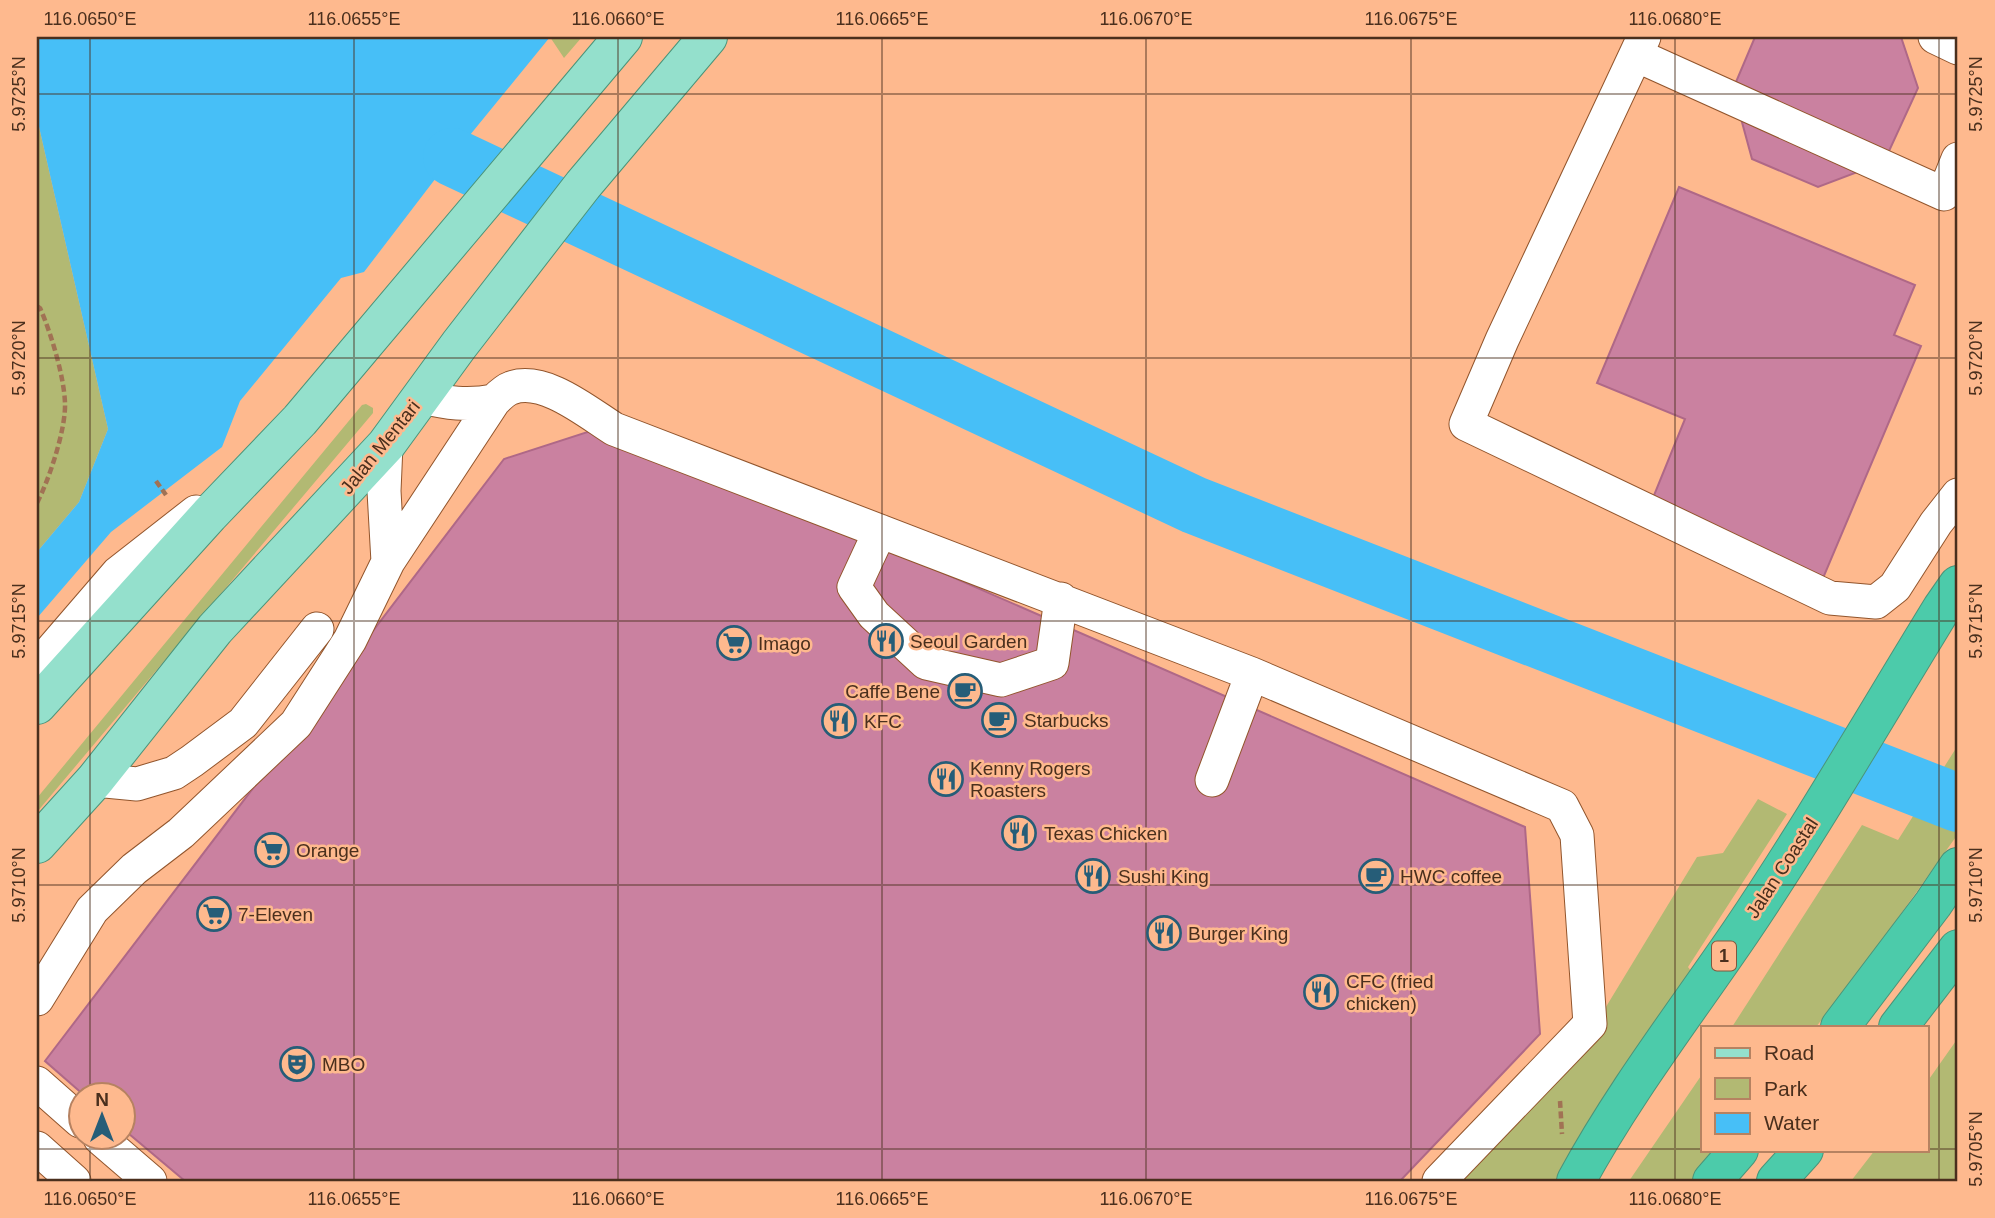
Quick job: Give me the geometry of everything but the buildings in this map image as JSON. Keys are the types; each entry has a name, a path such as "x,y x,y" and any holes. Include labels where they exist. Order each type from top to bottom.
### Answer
{"highway":[{"name":"Jalan Coastal","path":"1569,1164 1638,1080 1741,932 1950,597"},
{"path":"1841,1026 1958,867"},
{"path":"1899,1026 1958,949"},
{"path":"1712,1181 1737,1152"},
{"path":"1776,1181 1802,1152"}],"main road":[{"path":"37,705 209,515 300,420 624,37"},
{"name":"Jalan Mentari","path":"37,844 95,780 215,629 386,445 459,345 583,185 706,39"}],"lane":[{"path":"1935,37 1958,48"},
{"path":"1958,159 1944,194 1640,46 1502,340 1466,424 1830,598 1876,602 1895,587 1936,523 1958,495"},
{"path":"37,999 92,911 134,869 181,834 296,724 350,640 388,562 494,401 510,388 541,386 578,405 614,429 1252,674 1562,806 1577,835 1590,1024 1439,1181"},
{"path":"421,397 450,404 472,405 494,401"},
{"path":"37,667 118,573 208,503 300,420"},
{"path":"386,445 384,491 388,562"},
{"path":"880,531 854,587 874,615 926,663 1001,681 1052,663 1061,599"},
{"path":"95,780 137,784 174,773 192,761 243,723 317,629"},
{"path":"1212,780 1252,674"},
{"path":"37,1083 66,1109"},
{"path":"37,1149 74,1181"},
{"path":"116,1152 150,1181"}],"path":[{"path":"37,306 52,335 65,404 60,439 37,503"},
{"path":"156,481 170,502"},
{"path":"1560,1098 1569,1164"}],"green space":[{"path":"550,37 582,37 564,58"},
{"path":"37,118 108,429 79,502 37,552"},
{"path":"362,405 373,408 373,413 37,812 37,798"},
{"path":"1958,745 1958,834 1817,1026 1733,1026 1862,825 1898,840"},
{"path":"1758,799 1787,814 1688,967 1697,979 1558,1181 1455,1181 1581,1048 1697,857 1723,853"},
{"path":"1958,1038 1958,1181 1851,1181 1873,1152 1928,1152 1928,1081"},
{"path":"1701,1076 1701,1152 1716,1152 1692,1181 1629,1181"}],"water":[{"path":"37,37 550,37 452,157 364,272 341,278 240,401 222,447 111,532 37,618 37,552 79,502 108,429 37,118"}],"waterway":[{"path":"452,157 1194,505 1958,803"}],"place":[{"name":"Seoul Garden","path":"886,641"},
{"name":"Imago","path":"734,643"},
{"name":"Caffe Bene","path":"965,691"},
{"name":"Starbucks","path":"999,720"},
{"name":"KFC","path":"839,721"},
{"name":"Kenny Rogers Roasters","path":"946,779"},
{"name":"Texas Chicken","path":"1019,833"},
{"name":"Orange","path":"272,850"},
{"name":"Sushi King","path":"1093,876"},
{"name":"HWC coffee","path":"1376,876"},
{"name":"7-Eleven","path":"214,914"},
{"name":"Burger King","path":"1164,933"},
{"name":"CFC (fried chicken)","path":"1321,992"},
{"name":"MBO","path":"297,1064"}]}
